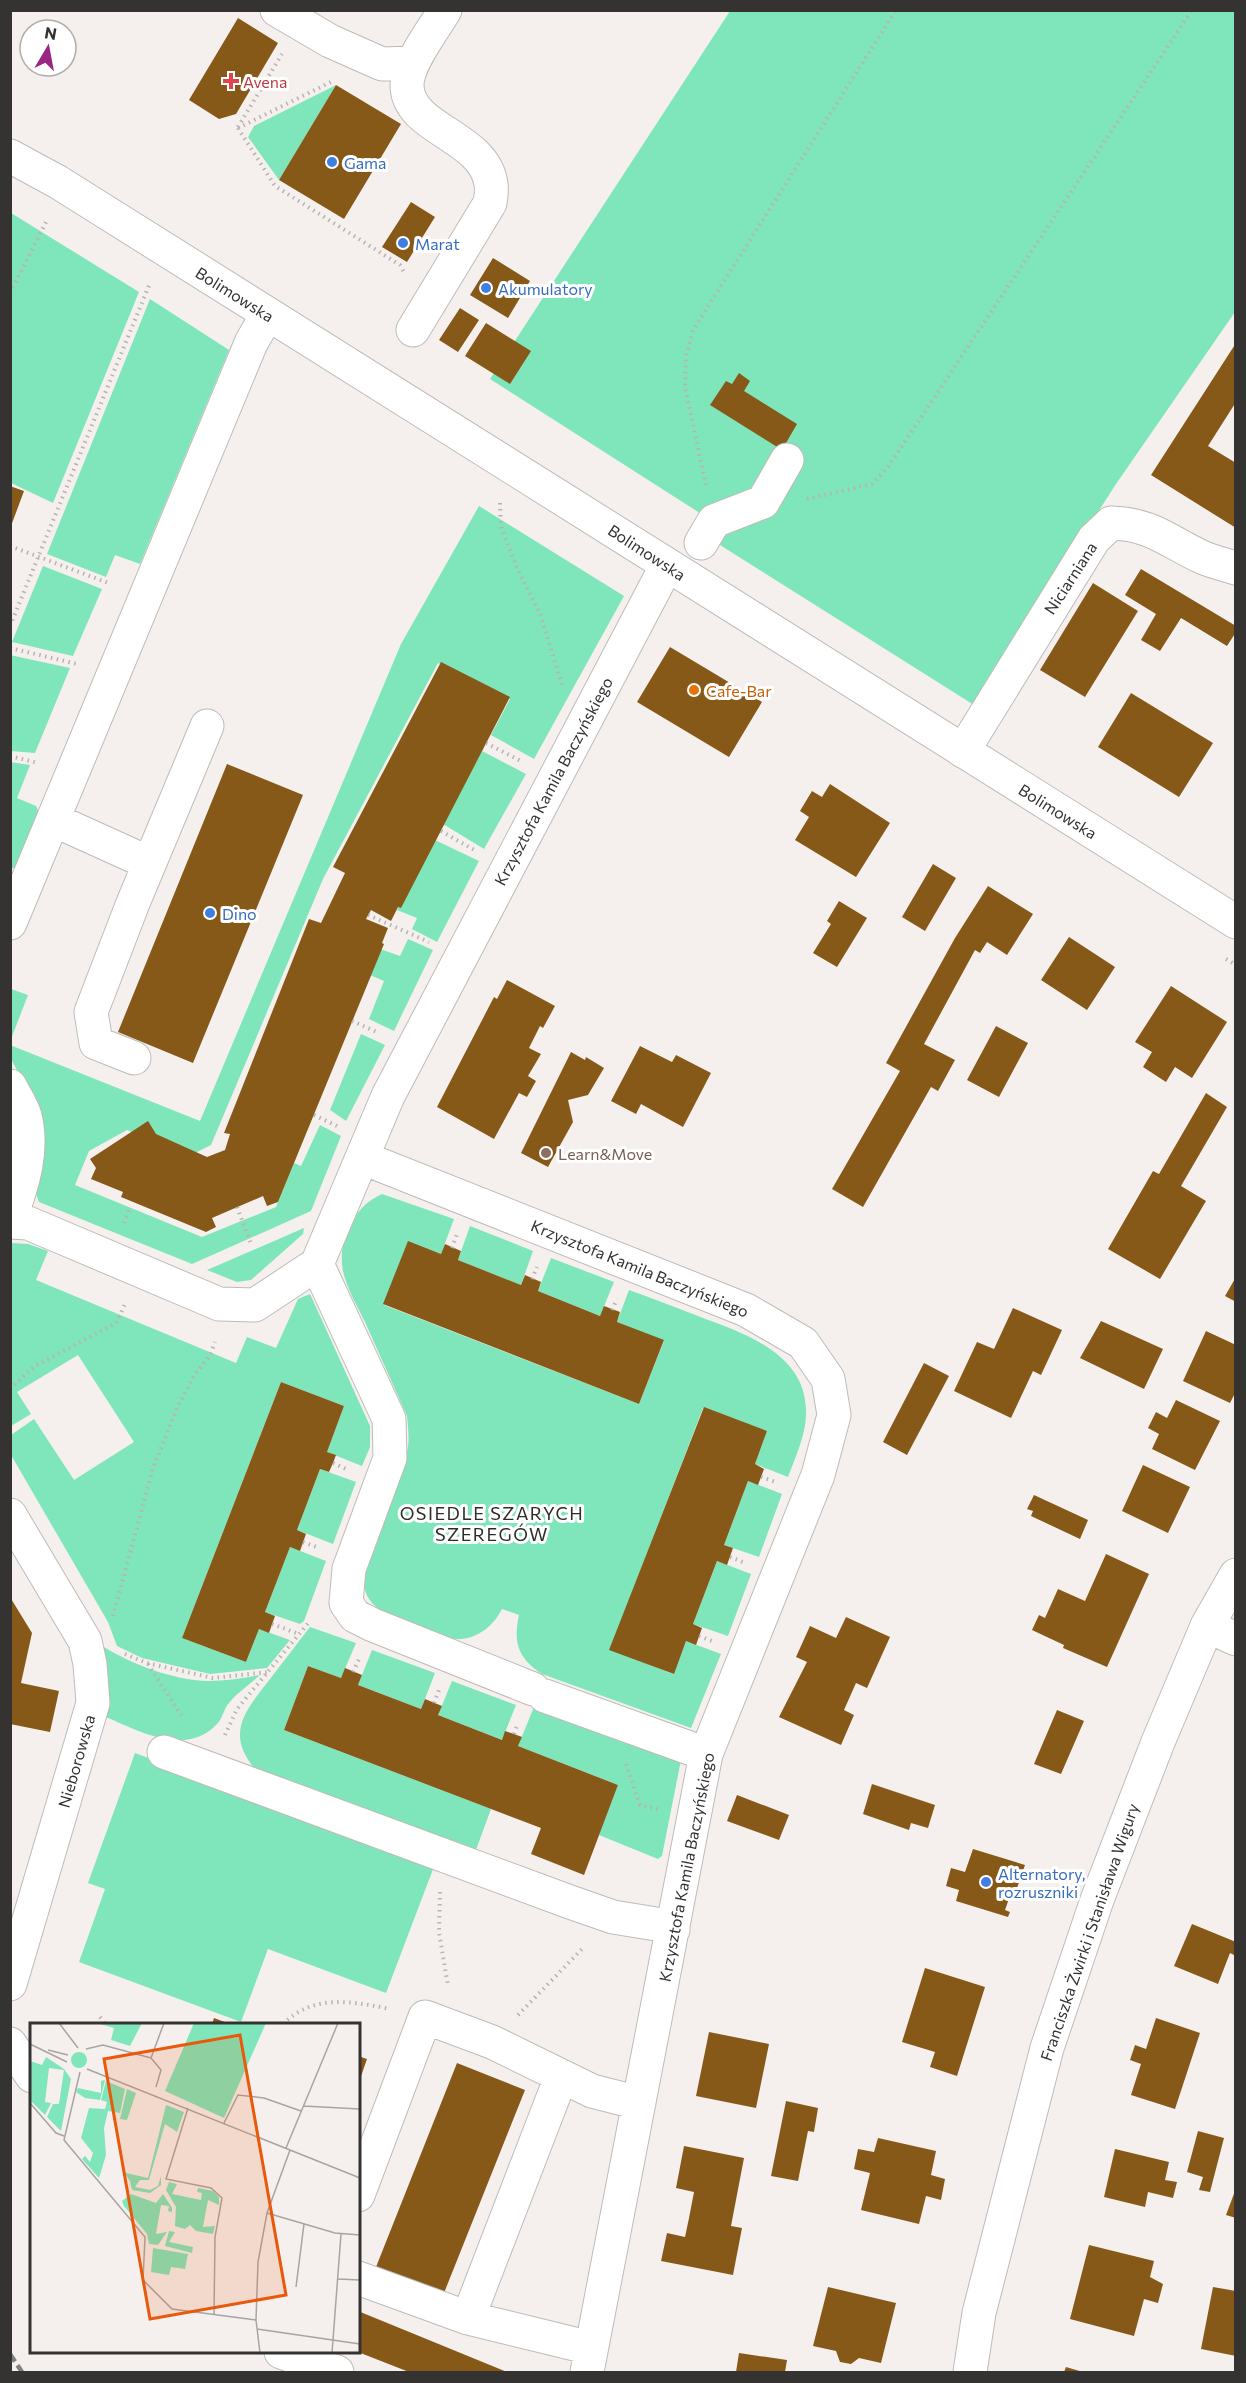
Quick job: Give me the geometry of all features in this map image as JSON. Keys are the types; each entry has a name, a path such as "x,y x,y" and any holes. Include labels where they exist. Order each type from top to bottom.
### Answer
{"street":[{"path":"277,10 330,41 382,64 413,63"},
{"path":"413,330 490,203 491,183 484,164 474,152 424,118 412,104 407,85 413,63 445,10"},
{"name":"Bolimowska","path":"10,135 58,182"},
{"name":"Bolimowska","path":"10,156 58,182 1236,922"},
{"path":"10,923 251,343 267,315"},
{"path":"702,543 714,521 763,502 787,460"},
{"name":"Niciarniana","path":"963,751 1094,539 1111,523 1131,524 1158,532 1204,558 1236,568"},
{"name":"Krzysztofa Kamila Baczyńskiego","path":"589,2360 706,1754 818,1475 834,1416 828,1379 803,1343 746,1310 363,1158 388,1096 667,565"},
{"path":"134,1058 96,1043 91,1012 149,863 207,726"},
{"path":"54,820 149,863"},
{"path":"10,1086 25,1114 29,1150 23,1184 10,1221 28,1224 219,1304 255,1305 317,1264 363,1158"},
{"path":"317,1264 389,1419 390,1458 349,1569 346,1603 355,1616 539,1692 706,1754"},
{"name":"Nieborowska","path":"10,1515 94,1642 90,1664 93,1703 10,1984"},
{"name":"Franciszka Żwirki i Stanisława Wigury","path":"970,2373 979,2313 1047,2048 1097,1900 1158,1742 1221,1632 1236,1575"},
{"path":"164,1752 441,1856 613,1917 656,1924 673,1930"},
{"path":"360,2191 440,2023 492,2042 592,2091 639,2103"},
{"path":"10,2044 30,2073"},
{"path":"468,2318 561,2077"},
{"path":"360,2279 589,2360"},
{"path":"284,2353 337,2373"}],"path":[{"path":"723,518 708,493 686,387 686,357 693,330 896,10"},
{"path":"763,502 773,507 872,484 888,467 1192,10"},
{"path":"238,128 286,46"},
{"path":"238,128 338,79"},
{"path":"238,128 275,186 400,265 408,278 421,288 436,294"},
{"path":"10,293 46,220"},
{"path":"10,626 150,282"},
{"path":"500,502 501,527 518,570 541,616 566,695"},
{"path":"10,546 37,558 145,596"},
{"path":"10,648 72,662 113,678"},
{"path":"486,744 525,763"},
{"path":"441,831 478,852"},
{"path":"368,915 430,943"},
{"path":"352,1021 383,1035"},
{"path":"314,1116 340,1127"},
{"path":"237,1207 251,1244"},
{"path":"10,1389 35,1366 116,1323 140,1271"},
{"path":"230,1305 210,1356 195,1374 178,1406 153,1468 118,1601 94,1642 147,1663 213,1678 268,1672"},
{"path":"210,1769 237,1709 310,1621"},
{"path":"272,1624 299,1634"},
{"path":"147,1663 199,1740 210,1769"},
{"path":"623,1755 640,1805 659,1809"},
{"path":"285,2023 293,2014 319,2002 364,2003 440,2023 441,1856"},
{"path":"492,2042 613,1917"},
{"path":"100,2017 104,2023"}],"green space":[{"path":"730,11 1235,11 1235,312 1116,484 974,705 720,545 728,531 490,379"},
{"path":"336,85 279,180 248,137 254,126"},
{"path":"11,213 139,292 53,503 11,483"},
{"path":"150,299 229,350 140,564 115,555 106,577 47,554"},
{"path":"479,506 624,596 534,759 491,735 510,699 438,663 323,879 211,1145 189,1156 127,1130 89,1151 75,1185 202,1237 276,1207 294,1163 301,1166 320,1125 341,1136 311,1211 192,1264 39,1202 33,1186 20,1076 11,1059 10,1045 200,1121 401,644"},
{"path":"43,566 102,589 73,656 12,642"},
{"path":"10,655 70,668 35,753 11,751"},
{"path":"482,751 526,774 484,849 443,824"},
{"path":"10,762 30,765 17,798 36,806 39,812 17,868 11,868"},
{"path":"435,840 479,861 437,942 412,929 417,918 397,910"},
{"path":"408,939 433,950 394,1031 369,1019 384,981 370,975 380,949 400,956"},
{"path":"10,989 28,995 11,1039"},
{"path":"361,1034 385,1045 346,1121 330,1110"},
{"path":"382,1194 454,1219 441,1254 408,1242 384,1305 639,1404 664,1341 617,1322 629,1290 754,1339 784,1360 796,1374 803,1391 806,1419 788,1477 755,1464 767,1431 703,1408 610,1649 673,1674 686,1641 721,1654 691,1728 542,1674 527,1662 519,1649 517,1625 519,1615 502,1609 495,1620 480,1633 467,1638 453,1639 431,1633 389,1615 376,1607 369,1599 364,1586 365,1568 377,1527 407,1452 407,1416 347,1284 342,1259 345,1236 356,1215 372,1199"},
{"path":"470,1226 533,1251 521,1285 458,1260"},
{"path":"304,1228 303,1234 251,1280 237,1282 207,1270"},
{"path":"10,1244 28,1244 48,1251 36,1280 236,1363 247,1337 276,1348 298,1299 310,1294 370,1426 370,1447 362,1466 327,1452 344,1406 281,1382 182,1638 246,1662 259,1629 290,1640 267,1668 210,1674 142,1658 117,1646 108,1622 11,1455 11,1435 34,1419 74,1480 134,1442 78,1355 17,1392 31,1414 11,1426"},
{"path":"551,1258 614,1282 600,1316 538,1291"},
{"path":"320,1469 356,1482 333,1544 297,1530"},
{"path":"748,1481 782,1494 759,1557 724,1545"},
{"path":"290,1547 326,1561 304,1621 300,1624 265,1612"},
{"path":"717,1561 751,1574 728,1636 693,1624"},
{"path":"310,1627 356,1643 341,1678 308,1666 284,1730 491,1809 473,1858 255,1769 241,1744 242,1722 253,1702"},
{"path":"102,1646 139,1665 180,1678 215,1681 260,1675 232,1699 218,1723 206,1733 192,1739 163,1738 133,1729 106,1717 108,1680"},
{"path":"372,1650 435,1673 421,1709 358,1685"},
{"path":"452,1681 516,1705 502,1740 438,1715"},
{"path":"536,1702 682,1755 662,1856 658,1859 599,1835 618,1785 518,1746"},
{"path":"135,1753 435,1864 386,1993 268,1949 241,2022 79,1962 105,1889 88,1883"}],"building":[{"path":"238,18 278,43 236,114 219,119 189,100"},
{"path":"336,85 401,124 344,219 279,180"},
{"path":"411,202 435,217 407,262 382,247"},
{"path":"493,258 530,281 508,318 470,295"},
{"path":"460,308 479,320 458,352 439,340"},
{"path":"486,323 531,351 510,384 465,356"},
{"path":"1236,343 1236,402 1208,446 1236,463 1236,528 1151,475"},
{"path":"739,373 750,381 744,391 797,424 782,450 710,405 726,381 732,384"},
{"path":"10,486 24,491 11,526 10,526"},
{"path":"1141,569 1236,626 1236,632 1227,646 1181,618 1160,651 1141,640 1156,614 1125,595"},
{"path":"1093,583 1138,611 1085,697 1040,670"},
{"path":"670,647 762,702 729,757 637,702"},
{"path":"441,662 510,697 401,908 398,907 391,921 371,910 366,919 388,928 382,943 384,944 278,1202 267,1206 263,1196 212,1218 216,1227 206,1232 121,1197 123,1192 91,1179 96,1168 90,1159 148,1121 156,1134 207,1157 225,1150 230,1134 224,1133 309,919 321,923 345,873 333,867"},
{"path":"1131,693 1213,743 1179,797 1098,747"},
{"name":"Dino","path":"227,764 303,795 193,1063 118,1032"},
{"path":"830,784 890,823 856,877 795,840 809,817 800,811 812,791 822,797"},
{"path":"933,864 956,878 925,931 902,917"},
{"path":"988,886 1033,914 1007,955 987,942 980,953 975,950 924,1044 955,1060 938,1091 931,1087 863,1207 832,1189 900,1071 886,1063 955,938"},
{"path":"839,901 867,918 837,967 813,953 831,924 827,921"},
{"path":"1069,937 1115,967 1087,1010 1041,980"},
{"path":"507,980 555,1006 543,1028 540,1026 529,1048 541,1054 528,1076 536,1081 527,1097 519,1093 494,1139 437,1107 494,997 497,999"},
{"path":"1171,986 1227,1022 1192,1078 1175,1067 1166,1082 1143,1067 1152,1052 1135,1042"},
{"path":"996,1026 1028,1043 999,1097 967,1080"},
{"path":"640,1046 672,1062 676,1055 711,1073 683,1127 641,1104 636,1114 611,1101"},
{"path":"571,1052 585,1060 586,1057 604,1068 588,1095 568,1100 573,1122 548,1167 521,1153"},
{"path":"1206,1093 1227,1107 1181,1186 1206,1201 1160,1279 1108,1249 1153,1171 1159,1174"},
{"path":"408,1241 441,1254 445,1244 461,1251 458,1260 521,1285 525,1275 541,1282 538,1291 600,1316 604,1306 620,1312 617,1322 664,1340 639,1404 383,1304"},
{"path":"1236,1277 1236,1302 1225,1296"},
{"path":"1013,1308 1062,1330 1041,1375 1033,1371 1011,1418 954,1391 977,1342 994,1349"},
{"path":"1101,1321 1163,1349 1144,1389 1080,1358"},
{"path":"1206,1331 1236,1345 1236,1391 1230,1403 1183,1381"},
{"path":"924,1363 949,1376 907,1455 883,1442"},
{"path":"281,1382 344,1406 327,1452 336,1455 333,1463 329,1472 320,1469 297,1530 306,1534 300,1551 290,1547 265,1612 275,1616 269,1633 259,1629 246,1662 182,1638"},
{"path":"1176,1400 1220,1421 1195,1470 1152,1449 1159,1434 1148,1428 1156,1412 1167,1418"},
{"path":"704,1407 767,1431 755,1464 764,1469 758,1485 748,1481 724,1545 733,1548 727,1565 717,1561 693,1624 702,1628 696,1645 686,1641 674,1674 609,1650"},
{"path":"1143,1465 1190,1487 1168,1533 1122,1511"},
{"path":"1034,1495 1088,1520 1080,1539 1031,1516 1033,1511 1027,1509"},
{"path":"1106,1554 1149,1574 1107,1667 1063,1648 1064,1645 1032,1630 1039,1615 1045,1618 1058,1589 1085,1601"},
{"path":"10,1597 32,1633 21,1683 59,1691 50,1732 10,1724"},
{"path":"846,1617 890,1637 867,1688 856,1683 844,1710 854,1715 841,1745 779,1717 807,1662 796,1657 810,1626 836,1638"},
{"path":"308,1666 341,1678 345,1668 362,1675 358,1685 421,1709 425,1699 442,1706 438,1715 502,1740 505,1731 522,1737 518,1746 618,1785 584,1875 531,1854 541,1828 284,1730"},
{"path":"1057,1710 1084,1721 1061,1774 1034,1764"},
{"path":"872,1784 935,1805 928,1828 911,1823 909,1830 863,1814"},
{"path":"737,1795 789,1815 779,1840 727,1821"},
{"path":"973,1849 1025,1865 1016,1891 1012,1890 1005,1910 1010,1912 1008,1917 956,1901 959,1890 946,1886 951,1868 965,1872"},
{"path":"1192,1924 1236,1942 1236,1956 1230,1953 1218,1984 1174,1966"},
{"path":"925,1968 985,1987 957,2076 930,2067 935,2052 902,2042"},
{"path":"214,2018 227,2023 212,2023"},
{"path":"1156,2018 1200,2033 1175,2109 1131,2095 1141,2064 1130,2060 1135,2045 1146,2049"},
{"path":"709,2032 769,2044 756,2108 696,2096"},
{"path":"360,2057 367,2059 360,2079"},
{"path":"457,2063 525,2090 444,2293 376,2267"},
{"path":"786,2101 818,2108 814,2132 808,2131 798,2181 771,2176"},
{"path":"1198,2131 1224,2138 1210,2192 1199,2190 1203,2177 1187,2172"},
{"path":"878,2138 936,2151 931,2175 945,2179 941,2200 926,2196 919,2224 861,2210 870,2173 854,2169 858,2149 874,2152"},
{"path":"684,2146 744,2158 731,2226 742,2228 733,2275 661,2261 667,2233 685,2237 689,2218 694,2192 676,2188"},
{"path":"1115,2149 1169,2162 1165,2180 1177,2182 1173,2198 1148,2192 1145,2207 1104,2197"},
{"path":"1236,2191 1236,2218 1226,2215"},
{"path":"1089,2245 1154,2261 1150,2277 1163,2284 1158,2303 1144,2299 1134,2336 1070,2319"},
{"path":"828,2287 896,2303 881,2363 859,2358 851,2364 840,2362 836,2351 813,2346"},
{"path":"1213,2287 1236,2291 1236,2356 1201,2349"},
{"path":"360,2312 507,2372 409,2372 360,2353"},
{"path":"739,2353 787,2360 785,2372 736,2372"},
{"path":"1066,2367 1083,2372 1064,2372"}],"railway":[{"path":"10,2354 22,2372"}],"place":[{"name":"Avena","path":"231,81"},
{"name":"Gama","path":"332,162"},
{"name":"Marat","path":"403,243"},
{"name":"Akumulatory","path":"486,288"},
{"name":"Cafe-Bar","path":"694,690"},
{"name":"Dino","path":"210,913"},
{"name":"Learn&Move","path":"546,1153"},
{"name":"Alternatory, rozruszniki","path":"986,1882"}],"district":[{"name":"OSIEDLE SZARYCH SZEREGÓW","path":"492,1523"}]}
